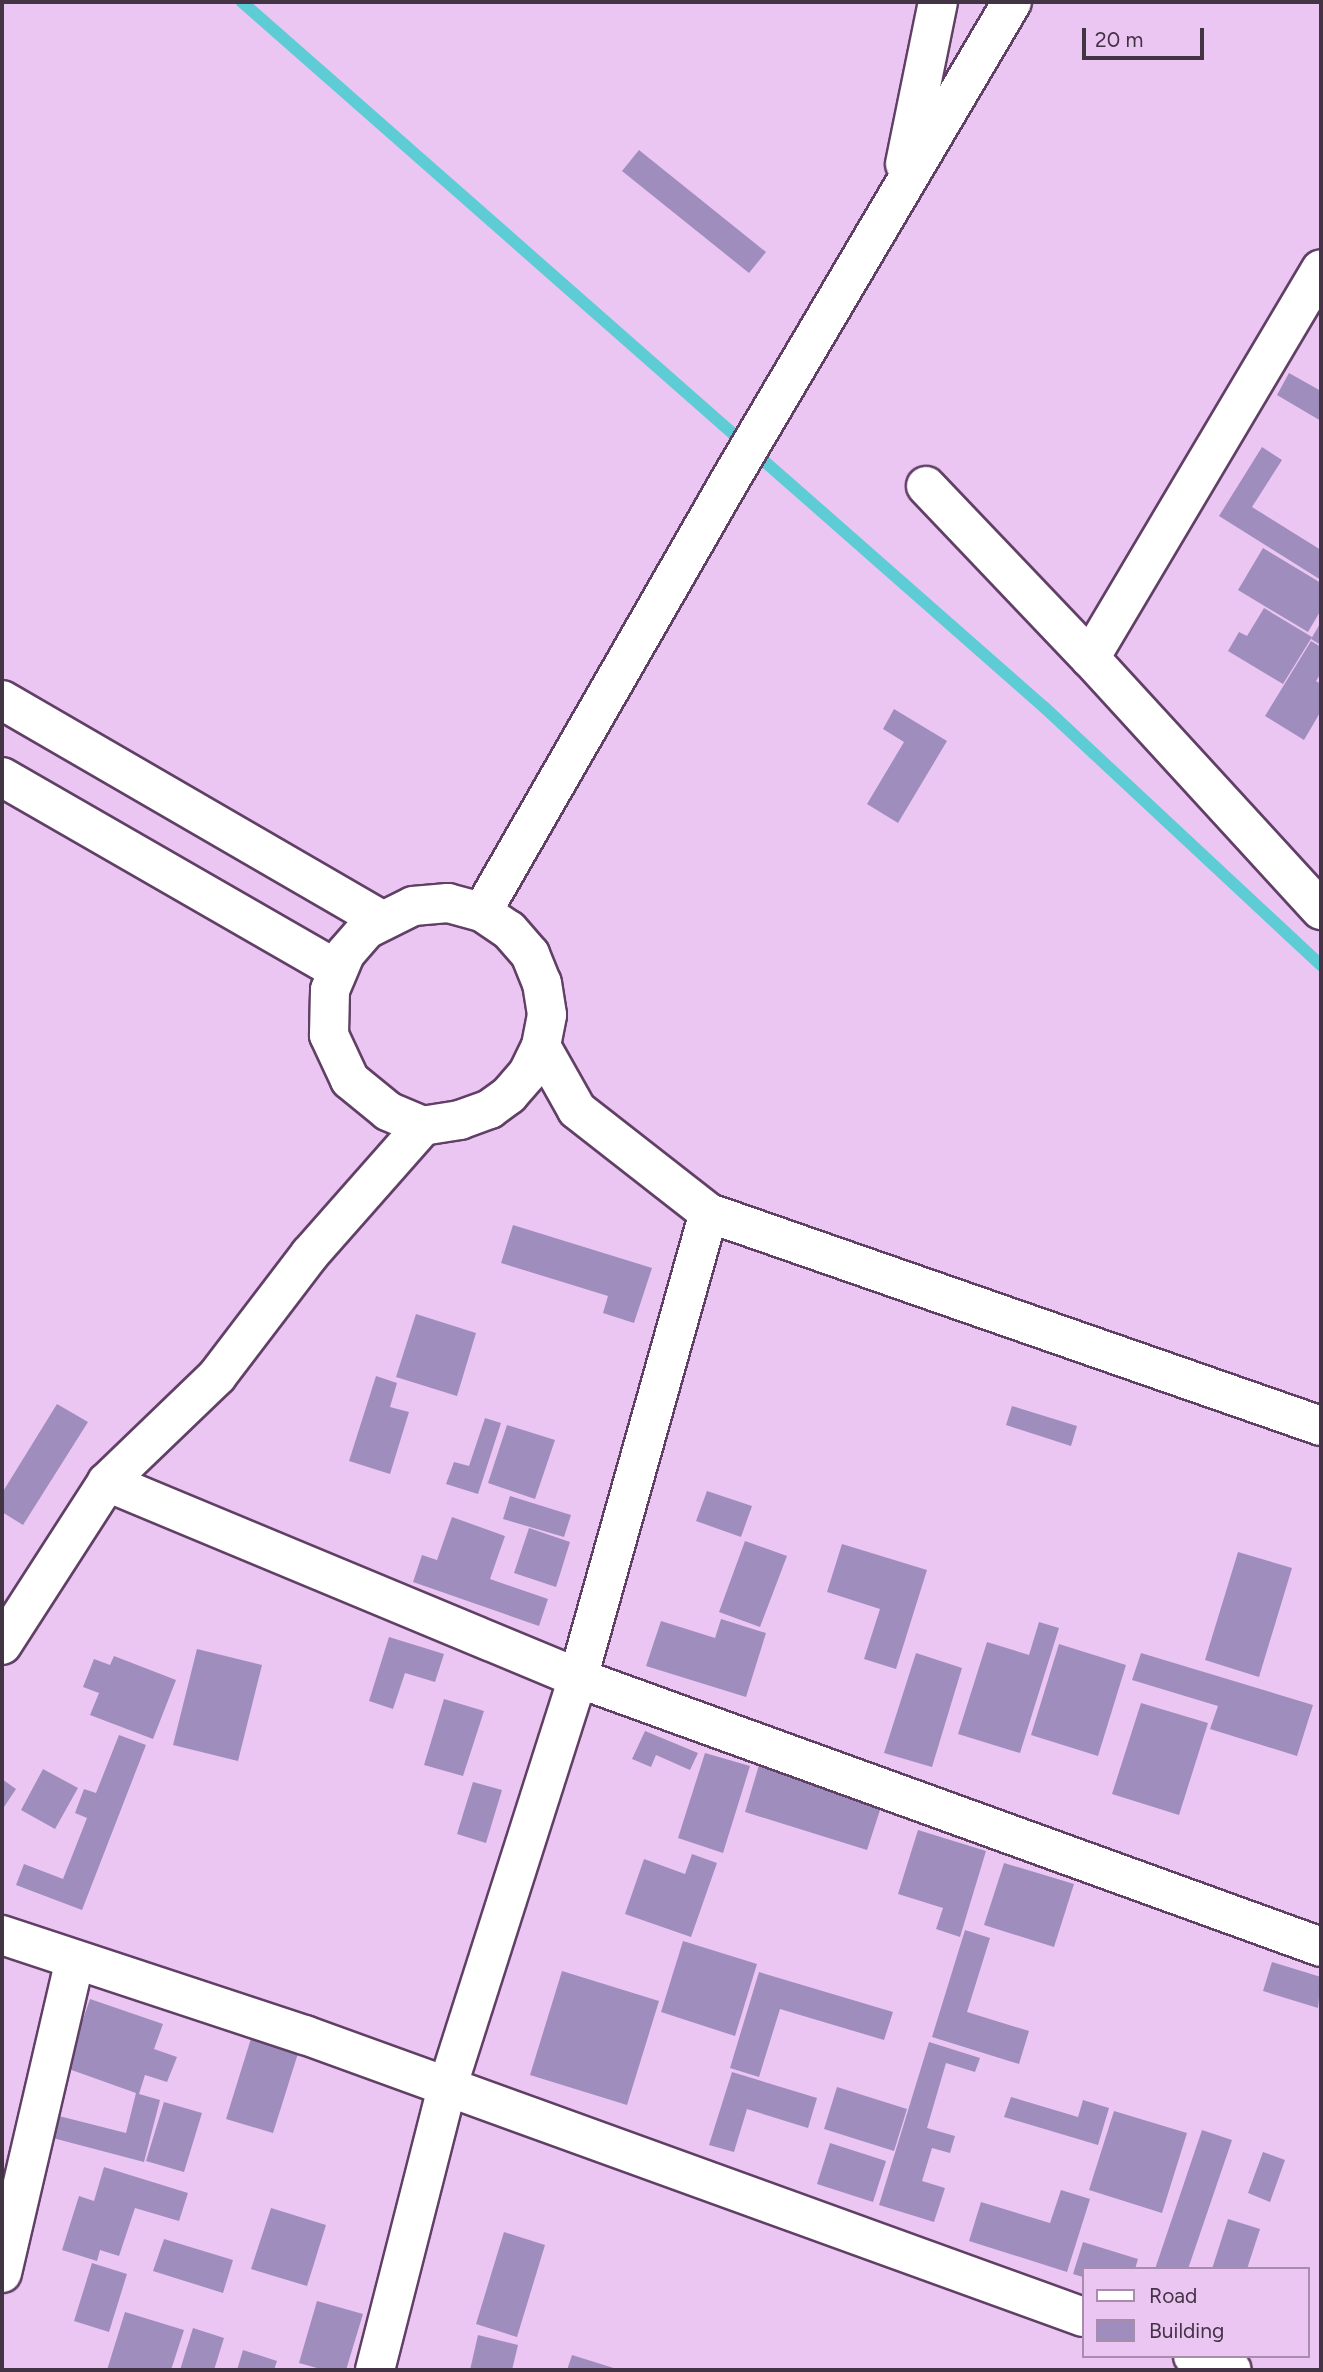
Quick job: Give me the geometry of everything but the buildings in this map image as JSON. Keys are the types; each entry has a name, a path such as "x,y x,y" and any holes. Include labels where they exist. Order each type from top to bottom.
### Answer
{"street":[{"path":"899,195 938,2"},
{"path":"482,912 733,475 793,378 1012,2"},
{"path":"1090,658 1321,269"},
{"path":"926,486 1090,658 1321,909"},
{"path":"2,699 380,919"},
{"path":"2,777 337,969"},
{"path":"448,903 482,912 509,930 530,954 542,983 547,1015 541,1046 528,1073 509,1096 490,1109 460,1120 423,1126 388,1111 350,1080 329,1035 330,990 337,969 354,940 380,919 412,906 448,903"},
{"path":"541,1046 577,1110 709,1213 1321,1426"},
{"path":"2,1645 107,1482 217,1376 310,1254 423,1126"},
{"path":"375,2370 447,2088 578,1678 709,1213"},
{"path":"107,1482 578,1678 1321,1947"},
{"path":"2,1935 305,2035 1082,2317"},
{"path":"2,2273 75,1959"},
{"path":"1199,2358 1232,2370"}],"waterway":[{"path":"242,2 1044,707 1321,965"}]}
